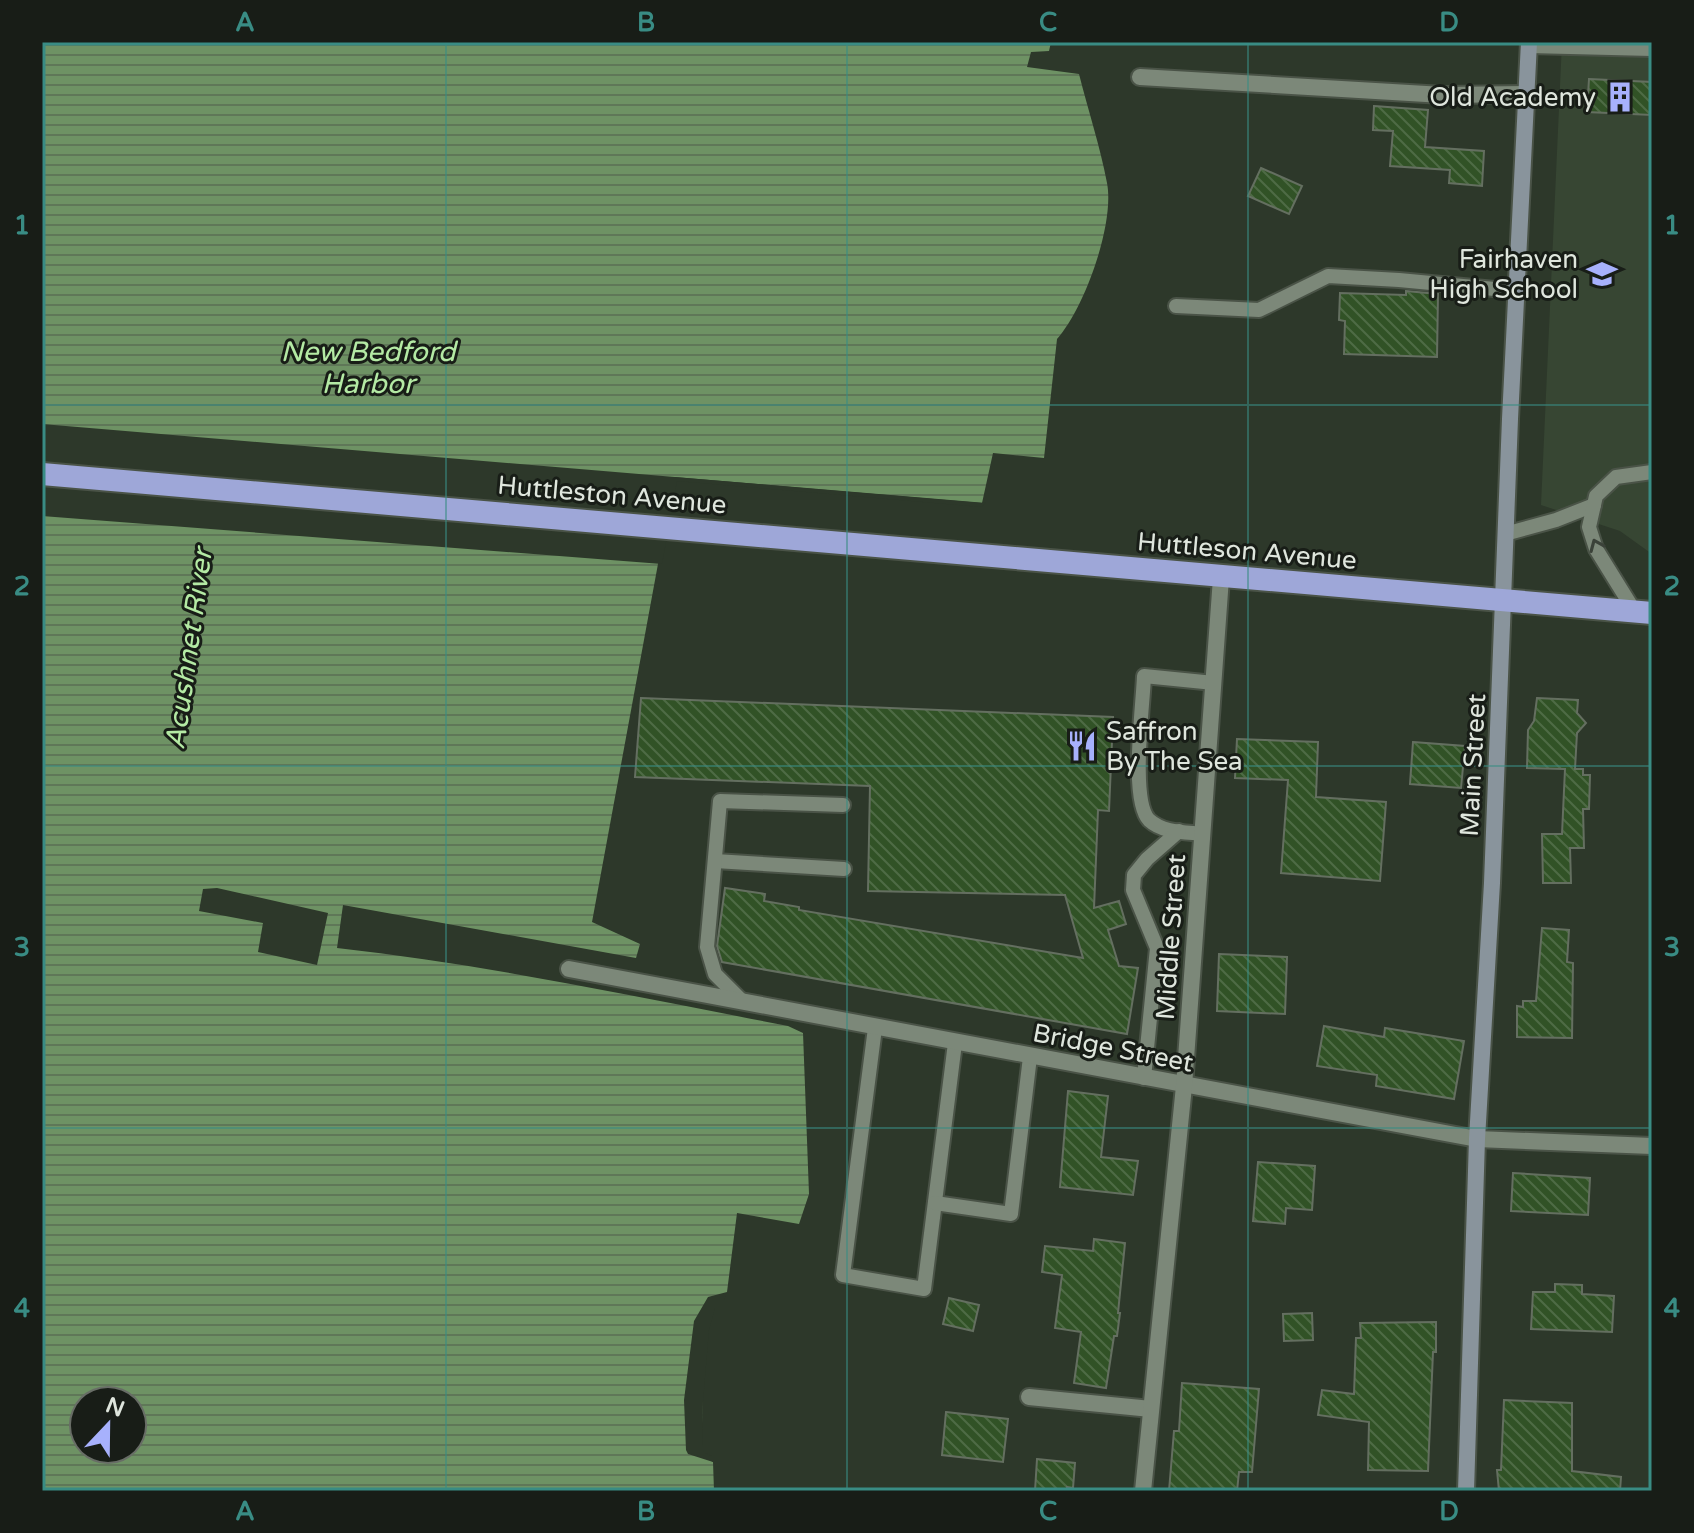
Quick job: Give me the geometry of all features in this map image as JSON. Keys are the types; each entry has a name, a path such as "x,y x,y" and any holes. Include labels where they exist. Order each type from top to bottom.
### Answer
{"highway":[{"name":"Huttleston Avenue","path":"42,474 986,554"},
{"name":"Huttleson Avenue","path":"986,554 1221,578 1503,601"},
{"path":"1503,601 1644,613"}],"main road":[{"name":"Main Street","path":"1466,1491 1477,1139 1529,44"}],"street":[{"path":"1140,77 1443,95 1527,94"},
{"name":"Middle Street","path":"1143,1491 1184,1086 1221,578"},
{"name":"Bridge Street","path":"569,969 1477,1139 1652,1146"},
{"path":"1029,1397 1151,1409"}],"lane":[{"path":"1529,44 1652,49"},
{"path":"1176,306 1259,310 1328,276 1516,291"},
{"path":"1644,613 1596,549 1589,527 1596,496 1616,477 1652,472"},
{"path":"1505,534 1556,520 1594,505"},
{"path":"1203,834 1165,830 1148,819 1138,794 1144,676 1214,683"},
{"path":"743,1003 715,974 707,947 720,801 843,805"},
{"path":"1144,1078 1157,948 1133,890 1134,875 1179,831"},
{"path":"715,861 844,869"},
{"path":"875,1028 843,1275 924,1289 955,1043"},
{"path":"935,1203 1011,1214 1030,1057"}],"shaded area":[{"name":"Fairhaven High School","path":"1562,42 1652,42 1652,554 1620,531 1541,505"}],"water":[{"name":"New Bedford Harbor","path":"42,42 1051,42 1049,51 1031,52 1027,67 1079,74 1104,169 1108,200 1102,242 1087,287 1057,339 1044,458 993,453 982,503 674,477 592,922 640,944 636,958 343,905 337,948 563,982 788,1026 803,1033 809,1194 799,1224 737,1213 727,1292 712,1305 705,1330 701,1454 713,1462 714,1491 42,1491"}],"pier":[{"path":"42,424 986,503 981,507 677,481 662,564 42,516"},
{"path":"217,888 328,913 317,965 258,952 263,923 199,911 203,889"},
{"path":"727,1292 715,1308 709,1330 703,1401 702,1445 704,1452 713,1457 713,1462 688,1454 686,1450 684,1400 694,1321 708,1297"}],"building":[{"name":"Old Academy","path":"1589,79 1652,82 1652,115 1587,112"},
{"path":"1374,106 1428,110 1425,147 1484,151 1482,186 1449,183 1450,170 1390,166 1393,131 1373,130"},
{"path":"1261,168 1302,186 1289,214 1248,196"},
{"path":"1406,291 1438,294 1437,357 1344,354 1345,321 1339,320 1340,293 1406,295"},
{"path":"641,698 1113,717 1109,811 1098,810 1094,908 1119,901 1126,924 1108,930 1119,966 1138,968 1127,1034 722,962 717,946 725,888 765,894 764,901 799,907 799,910 1083,958 1065,895 868,891 870,786 635,777"},
{"path":"1537,698 1578,700 1577,713 1586,723 1577,733 1575,769 1583,769 1583,775 1590,775 1589,809 1583,809 1584,848 1570,848 1571,883 1543,883 1542,834 1562,834 1565,769 1527,768 1528,730 1534,721"},
{"path":"1237,739 1318,742 1316,797 1386,802 1380,881 1281,873 1288,780 1235,778"},
{"path":"1413,742 1465,746 1461,788 1410,784"},
{"path":"1542,928 1569,930 1567,962 1573,963 1572,1038 1517,1037 1517,1006 1523,1007 1523,1001 1536,1001"},
{"path":"1219,954 1287,957 1285,1014 1217,1011"},
{"path":"1324,1026 1384,1037 1385,1028 1464,1041 1454,1099 1376,1086 1377,1075 1317,1066"},
{"path":"1068,1091 1108,1096 1101,1157 1138,1161 1133,1195 1060,1187"},
{"path":"1258,1162 1315,1166 1312,1210 1286,1208 1285,1224 1253,1221"},
{"path":"1513,1173 1590,1178 1588,1215 1511,1211"},
{"path":"1094,1239 1125,1243 1117,1336 1114,1336 1106,1388 1074,1383 1081,1332 1055,1328 1062,1275 1042,1272 1045,1246 1093,1251"},
{"path":"1555,1284 1582,1285 1582,1294 1614,1296 1612,1332 1531,1329 1533,1292 1555,1292"},
{"path":"949,1298 979,1305 973,1331 943,1324"},
{"path":"1312,1313 1313,1340 1284,1341 1283,1314"},
{"path":"1436,1322 1428,1471 1368,1470 1369,1422 1318,1415 1322,1390 1354,1394 1356,1338 1361,1338 1360,1323"},
{"path":"1182,1383 1259,1389 1252,1472 1239,1472 1237,1491 1169,1491 1174,1431 1179,1431"},
{"path":"1504,1400 1572,1403 1572,1471 1621,1477 1620,1491 1499,1491 1497,1470 1501,1470"},
{"path":"946,1412 1008,1419 1003,1462 942,1455"},
{"path":"1037,1459 1075,1463 1073,1488 1067,1487 1067,1491 1035,1491"}],"place":[{"name":"Old Academy","path":"1620,97"},
{"name":"Fairhaven High School","path":"1602,274"},
{"name":"Saffron By The Sea","path":"1082,746"}],"water label":[{"name":"Acushnet River","path":"189,649"}]}
